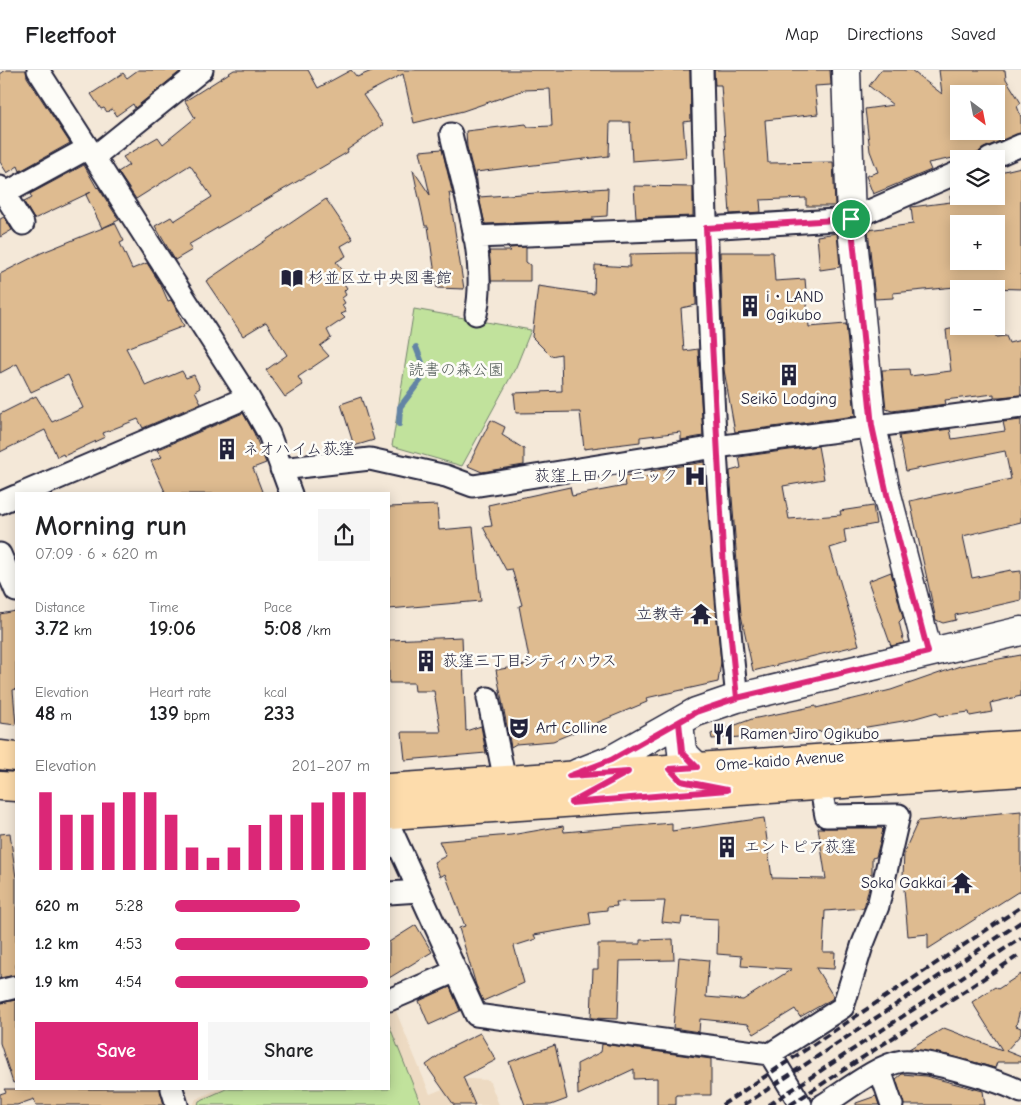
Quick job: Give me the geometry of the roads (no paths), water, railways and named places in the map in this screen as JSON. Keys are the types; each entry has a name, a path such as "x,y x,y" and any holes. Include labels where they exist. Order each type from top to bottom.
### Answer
{"main road":[{"name":"Ome-kaido Avenue","path":"390,788 1021,744"},
{"path":"0,756 15,757"},
{"name":"Ome-kaido Avenue","path":"390,814 571,803 727,790 1021,772"},
{"path":"0,786 15,788"}],"street":[{"path":"38,70 180,295 248,397 269,434 290,492"},
{"path":"23,224 2,191 91,152 202,70"},
{"path":"702,70 706,228 716,446 724,570 737,698"},
{"path":"846,70 851,219 872,426 887,495 928,652"},
{"path":"451,134 474,237 480,294 476,314"},
{"path":"1005,152 1021,145"},
{"path":"474,237 706,228 851,219 950,176"},
{"path":"27,492 248,397"},
{"path":"282,469 370,459 446,476 473,486 716,446 1021,407"},
{"path":"379,449 464,473"},
{"path":"0,503 15,496"},
{"path":"0,554 15,589"},
{"path":"569,776 611,760 696,712 737,698 1021,631"},
{"path":"488,698 505,781"},
{"path":"679,722 682,752 697,767"},
{"path":"679,722 663,747 662,761 681,781 727,790"},
{"path":"571,803 628,772 679,722"},
{"path":"390,827 476,1015 770,1054 843,1007 862,946 878,906 899,815 826,816 820,784"},
{"path":"390,893 419,891"},
{"path":"390,1000 456,971"},
{"path":"0,991 15,987"},
{"path":"770,1054 801,1105"},
{"path":"823,1105 880,1070 903,1062 943,1067 1021,1092"},
{"path":"880,1070 892,1105"}],"waterway":[{"path":"399,424 400,407 426,373 416,347"}],"railway":[{"path":"722,1105 1021,907"},
{"path":"744,1105 1021,922"},
{"path":"769,1105 1021,938"},
{"path":"790,1105 1021,954"}],"place":[{"name":"杉並区立中央図書館","path":"292,278"},
{"name":"i・LAND Ogikubo","path":"750,306"},
{"name":"Seikō Lodging","path":"789,375"},
{"name":"ネオハイム荻窪","path":"227,449"},
{"name":"荻窪上田クリニック","path":"695,476"},
{"name":"立教寺","path":"701,614"},
{"name":"荻窪三丁目シティハウス","path":"426,661"},
{"name":"Art Colline","path":"519,728"},
{"name":"Ramen Jiro Ogikubo","path":"723,734"},
{"name":"エントピア荻窪","path":"727,847"},
{"name":"Soka Gakkai","path":"962,883"}],"park label":[{"name":"読書の森公園","path":"456,370"}]}
